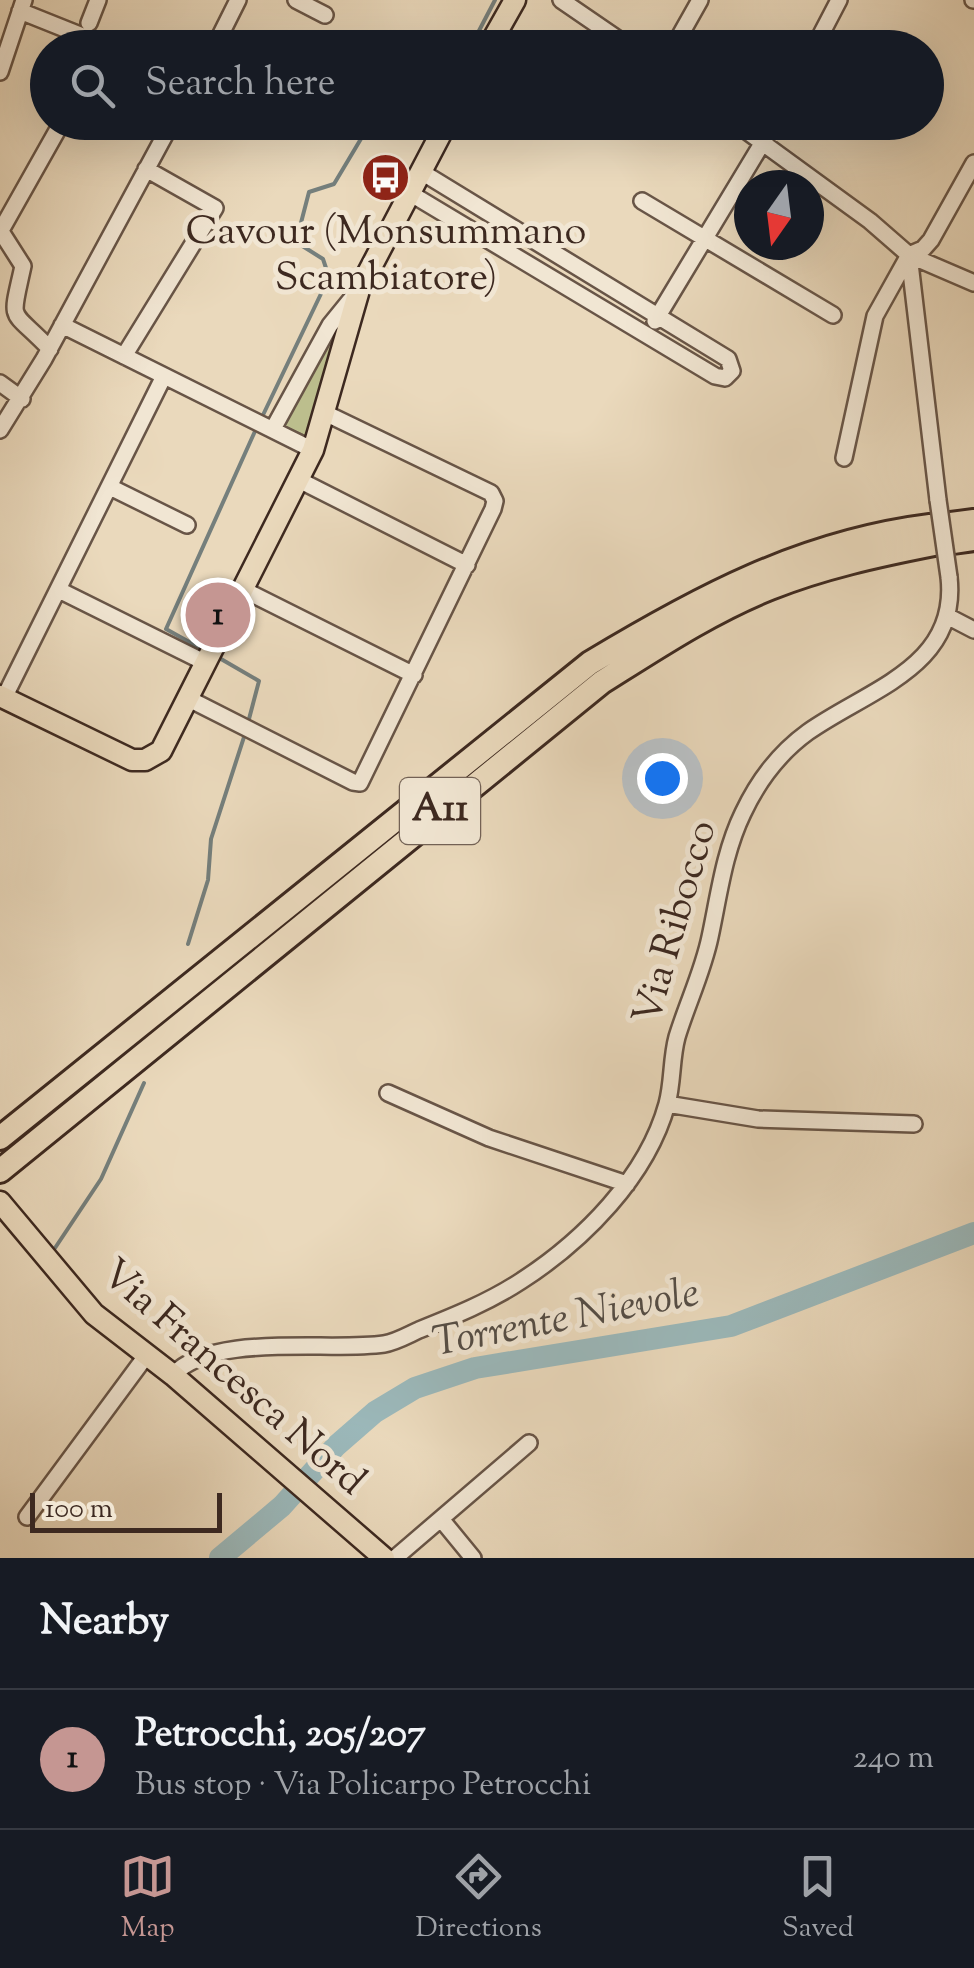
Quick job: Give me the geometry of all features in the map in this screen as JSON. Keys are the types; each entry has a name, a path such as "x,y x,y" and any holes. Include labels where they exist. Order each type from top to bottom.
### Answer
{"highway":[{"name":"A11","path":"0,1138 590,663 676,611 763,570 859,540 953,533"},
{"name":"A11","path":"0,1171 602,682 684,630 769,588 953,533"}],"main road":[{"path":"498,30 515,0"},
{"path":"2,697 132,760 145,760 162,751 312,450 359,290 436,140"},
{"name":"Via Francesca Nord","path":"0,1202 94,1314 173,1376 384,1558"}],"street":[{"path":"89,23 98,0"},
{"path":"223,30 238,0"},
{"path":"296,0 326,16"},
{"path":"561,0 605,30"},
{"path":"683,30 700,0"},
{"path":"823,30 839,0"},
{"path":"0,72 22,6 71,30"},
{"path":"50,349 14,312 23,266 1,231 52,140"},
{"path":"0,430 50,349 162,140"},
{"path":"757,140 870,221 909,255 974,283"},
{"path":"648,333 766,140"},
{"path":"844,458 876,316 909,255 931,240 974,163"},
{"path":"124,356 215,208 146,169"},
{"path":"408,192 718,378 732,372 728,360 420,171"},
{"path":"642,201 833,314"},
{"path":"909,255 950,577 949,617 974,630"},
{"path":"273,429 330,325 359,290"},
{"path":"62,325 312,450"},
{"path":"2,697 164,376"},
{"path":"0,383 22,399"},
{"path":"187,698 360,782 468,565 493,510 495,501 491,494 325,414"},
{"path":"298,480 468,565"},
{"path":"110,487 187,525"},
{"path":"59,590 206,663"},
{"path":"244,590 414,675"},
{"name":"Via Ribocco","path":"173,1376 184,1364 246,1348 387,1344 477,1306 521,1281 571,1244 627,1184 650,1146 667,1104 676,1042 710,940 732,834 759,780 806,734 921,659 938,640 949,617"},
{"path":"388,1093 488,1138 627,1184"},
{"path":"667,1104 758,1118 914,1124"},
{"path":"27,1517 146,1356"},
{"path":"395,1558 529,1443"},
{"path":"440,1519 473,1558"}],"green space":[{"path":"340,325 307,437 282,426"}],"waterway":[{"path":"479,30 495,0"},
{"path":"263,415 329,277 323,259 296,242 309,192 334,184 360,140"},
{"path":"200,648 166,629 256,429"},
{"path":"221,659 259,681 249,719"},
{"path":"188,944 208,880 211,839 244,737"},
{"path":"55,1248 101,1179 144,1083"},
{"name":"Torrente Nievole","path":"220,1558 282,1506 336,1446 375,1412 415,1388 475,1368 731,1326 974,1233"}],"place":[{"name":"Cavour (Monsummano Scambiatore)","path":"386,178"},
{"name":"Petrocchi, 205/207","path":"218,615"}]}
